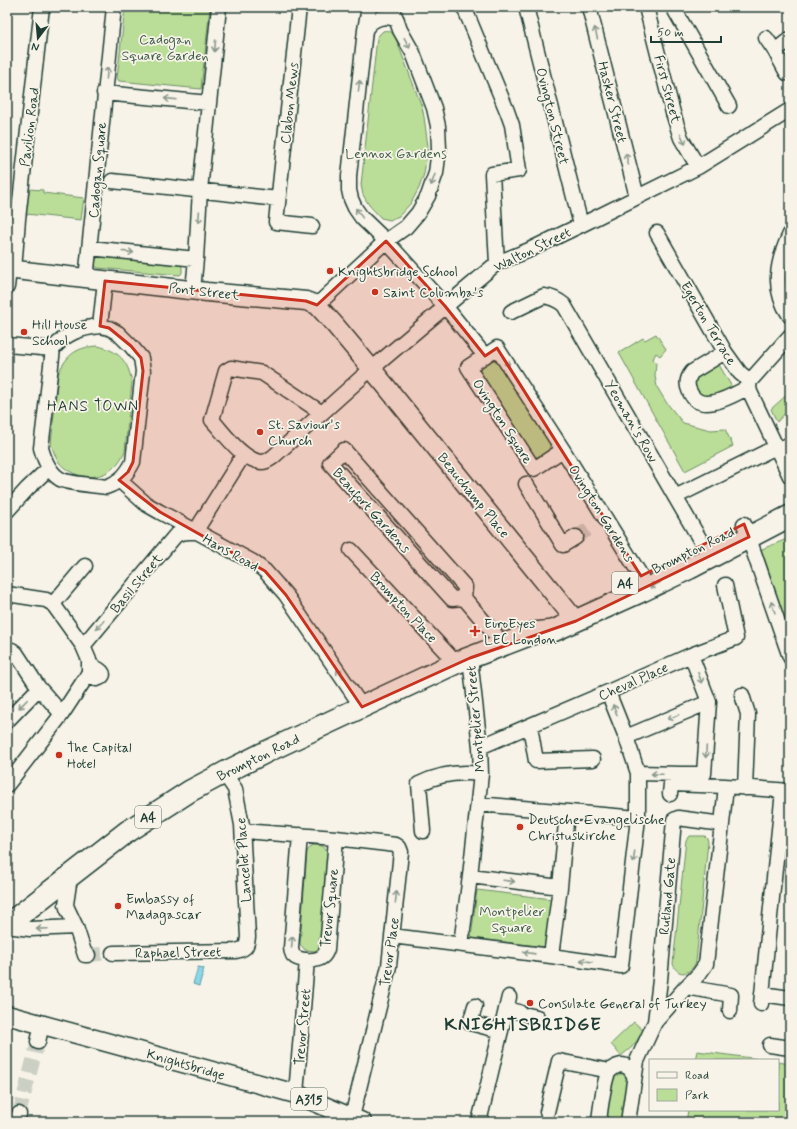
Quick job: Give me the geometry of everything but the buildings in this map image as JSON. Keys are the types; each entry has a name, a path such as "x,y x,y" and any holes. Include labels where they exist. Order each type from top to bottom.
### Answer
{"highway":[{"name":"Brompton Road","path":"7,926 146,818 190,791 224,773 268,750 463,661 534,633 544,620 571,615 642,591 707,551 747,531 790,514"},
{"name":"Brompton Road","path":"571,615 641,576 707,551"}],"main road":[{"name":"Pont Street","path":"9,274 86,279 306,301 317,305"},
{"path":"317,305 371,369"},
{"name":"Beauchamp Place","path":"371,369 571,615"},
{"name":"Knightsbridge","path":"7,1014 296,1094 357,1120"}],"street":[{"name":"Pavilion Road","path":"9,274 13,218 42,7"},
{"name":"Cadogan Square","path":"86,279 114,7"},
{"path":"193,290 200,190 219,7"},
{"name":"Clabon Mews","path":"299,7 276,222 312,226"},
{"path":"369,7 365,30 349,176 349,190 351,198 355,208 362,218 386,241 445,306"},
{"path":"464,7 512,125 519,170 492,174 497,263"},
{"name":"Ovington Street","path":"526,7 581,225"},
{"name":"Hasker Street","path":"589,7 637,197"},
{"name":"First Street","path":"646,7 673,113 681,138 698,167"},
{"path":"673,7 729,106"},
{"path":"317,305 386,241 406,227 418,213 428,196 436,173 439,149 438,126 434,108 413,53 400,30 395,13 389,18 380,18 371,22 365,30"},
{"path":"766,38 787,73"},
{"path":"775,52 790,38"},
{"path":"104,93 209,103"},
{"name":"Walton Street","path":"244,454 262,462 273,457 371,369 497,263 527,251 698,167 790,110"},
{"path":"112,181 278,199"},
{"name":"Egerton Terrace","path":"657,233 725,352 750,384 750,392 781,447 790,476"},
{"path":"790,234 784,247 781,259 778,282 782,301 790,316"},
{"path":"90,248 196,259"},
{"path":"100,326 105,281"},
{"name":"Yeoman's Row","path":"511,312 544,296 548,296 564,305 707,551"},
{"name":"Ovington Square","path":"445,306 485,356"},
{"path":"100,326 109,328 118,333 141,358 143,371 133,462 128,472 119,480 106,487 66,482 60,479 49,468 43,456 42,448 53,349 59,342 70,334 87,327 100,326"},
{"path":"725,352 688,376 687,383 689,390 692,396 697,400 704,403 719,402 750,384 790,336"},
{"path":"7,345 53,349"},
{"name":"Ovington Square","path":"497,348 563,450 534,469 468,367 497,348"},
{"path":"195,532 244,454 212,420 226,371 231,368 262,373 322,413"},
{"path":"676,497 781,447"},
{"name":"Beaufort Gardens","path":"464,598 452,599 330,463 344,450 465,587 464,598 503,644"},
{"name":"Ovington Gardens","path":"563,450 600,523 641,576"},
{"path":"7,511 49,468"},
{"name":"Hans Road","path":"119,480 146,504 195,532 253,562 265,571 286,595 362,707"},
{"path":"526,484 563,545 576,537"},
{"path":"747,531 790,657"},
{"name":"Basil Street","path":"83,646 175,536 184,532 195,532"},
{"name":"Brompton Place","path":"351,550 463,661"},
{"path":"53,604 85,566"},
{"name":"Cheval Place","path":"480,747 691,655 736,638 725,585"},
{"path":"7,594 46,600 53,604 83,646 89,667 62,714 7,785"},
{"path":"7,650 12,650 16,653 39,688 62,714"},
{"path":"638,773 704,774 709,702 691,655"},
{"name":"Montpelier Street","path":"463,661 480,747 481,774 470,876"},
{"path":"7,721 39,688"},
{"path":"392,936 621,966 638,818 638,773 626,737 608,692"},
{"path":"742,695 748,714 745,788"},
{"path":"626,737 709,702"},
{"path":"530,726 536,761 593,759"},
{"path":"423,831 419,784 432,778 452,773 469,772 481,774"},
{"name":"Lancelot Place","path":"224,773 235,788 243,831 248,937 247,944 243,950"},
{"path":"670,794 671,784 726,786 786,791 761,999 790,998"},
{"name":"Rutland Gate","path":"654,1022 699,974 706,964 726,786"},
{"path":"478,804 638,818"},
{"path":"551,956 560,887 567,812"},
{"name":"Rutland Gate","path":"628,1122 637,1061 654,1022 660,980 674,820 678,818 722,824"},
{"path":"243,831 336,838"},
{"name":"Trevor Square","path":"300,835 291,948 294,956 307,960 320,959 325,954 327,949 336,838"},
{"name":"Trevor Place","path":"336,838 396,845 399,847 401,852 389,966 357,1120"},
{"path":"461,944 470,876 560,887"},
{"path":"70,877 66,904 87,955"},
{"path":"7,926 30,929 76,927"},
{"name":"Raphael Street","path":"113,953 243,950"},
{"name":"Trevor Street","path":"296,1094 307,960"},
{"path":"686,987 731,995 730,1011"},
{"path":"474,1006 470,1024 501,1031"},
{"path":"479,1122 501,1031 520,1010"},
{"path":"38,1042 42,1024"},
{"path":"770,1045 790,1048"},
{"path":"547,1112 559,1061 610,1071"},
{"path":"598,1122 606,1078 610,1071 617,1066 622,1065 628,1067 634,1076"}],"highlighted area":[{"path":"386,241 445,306 485,356 497,348 641,576 744,524 749,537 576,621 470,658 362,707 286,595 265,571 160,512 119,480 128,472 133,462 143,371 141,358 131,346 109,328 100,326 105,281 306,301 317,305"}],"green space":[{"name":"Cadogan Square Garden","path":"125,7 210,7 201,89 119,81 117,78"},
{"name":"Lennox Gardens","path":"383,31 391,32 396,39 422,107 428,146 424,174 419,188 411,203 399,216 390,220 381,218 369,205 363,195 361,185 377,38"},
{"path":"28,189 43,190 43,193 84,198 81,220 26,214"},
{"path":"790,246 790,303 785,290 784,270"},
{"path":"100,257 180,265 182,267 182,273 180,275 98,268 94,264 97,258"},
{"path":"656,334 666,349 660,356 656,353 653,359 656,362 655,376 657,387 666,402 683,423 711,430 725,429 733,446 685,471 619,353 643,338 645,340"},
{"path":"98,346 112,351 121,358 128,368 132,382 125,451 122,458 108,472 93,476 77,475 70,472 58,461 51,444 58,374 65,361 78,350"},
{"path":"491,360 496,360 498,362 550,444 547,452 542,455 534,457 480,374 480,367"},
{"path":"718,363 732,387 713,397 701,396 694,385 695,378"},
{"path":"790,392 790,410 787,411 777,422 771,409"},
{"path":"787,539 790,540 790,639 761,552 762,549"},
{"path":"689,836 705,836 708,842 696,962 688,972 681,973 673,964 686,840"},
{"path":"313,845 323,846 328,853 321,946 315,951 305,950 300,944 307,851"},
{"name":"Montpelier Square","path":"477,890 552,899 546,947 471,938"},
{"path":"634,1022 644,1031 632,1047 621,1056 611,1044"},
{"path":"697,1051 759,1059 695,1059"},
{"path":"779,1062 790,1064 790,1122 686,1122 688,1111 779,1111"},
{"path":"618,1074 626,1076 628,1079 623,1122 605,1122 613,1081 615,1076"}],"water":[{"path":"198,967 204,968 199,986 193,984"}],"tunnel":[{"path":"576,537 594,526"},
{"path":"88,955 113,953"},
{"path":"19,1114 38,1042"}],"place":[{"name":"Knightsbridge School","path":"330,271"},
{"name":"Saint Columba's","path":"375,292"},
{"name":"Hill House School","path":"24,332"},
{"name":"St. Saviour's Church","path":"260,432"},
{"name":"EuroEyes LEC London","path":"475,631"},
{"name":"The Capital Hotel","path":"59,755"},
{"name":"Deutsche Evangelische Christuskirche","path":"520,827"},
{"name":"Embassy of Madagascar","path":"118,906"},
{"name":"Consulate General of Turkey","path":"530,1003"}],"district":[{"name":"HANS TOWN","path":"93,406"},
{"name":"KNIGHTSBRIDGE","path":"523,1024"}]}
